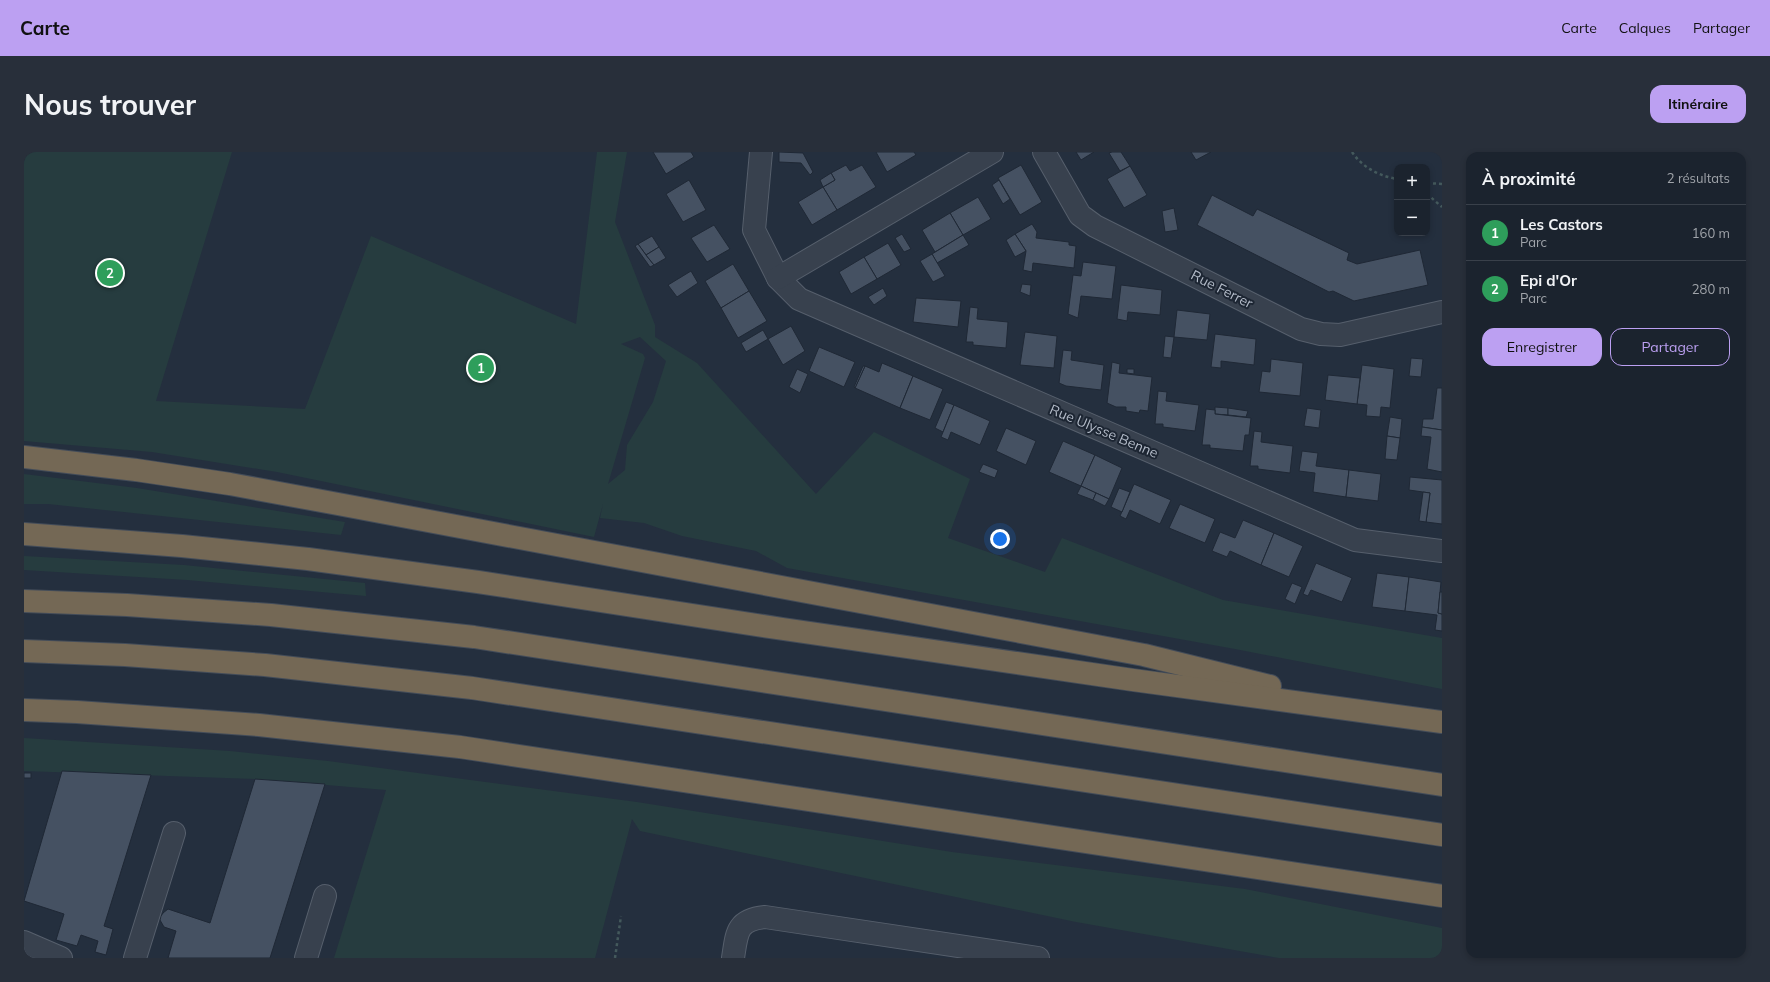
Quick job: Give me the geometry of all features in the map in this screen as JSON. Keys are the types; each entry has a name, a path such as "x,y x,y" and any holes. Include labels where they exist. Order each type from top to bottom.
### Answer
{"highway":[{"path":"24,457 136,470 230,484 1144,655 1372,712"},
{"path":"24,534 198,548 308,559 478,582 790,630 1125,679 1442,722"},
{"path":"24,601 121,604 271,615 474,637 1442,785"},
{"path":"24,650 125,655 265,665 472,688 1442,835"},
{"path":"24,710 77,712 259,725 460,746 1442,896"}],"street":[{"name":"Rue Ulysse Benne","path":"761,152 754,230 778,278 799,299 1355,540 1442,551"},
{"path":"778,278 992,152"},
{"name":"Rue Ferrer","path":"1044,152 1080,215 1095,226 1301,329 1321,334 1340,335 1442,312"},
{"path":"135,958 174,833"},
{"path":"306,958 325,896"},
{"path":"733,958 737,936 742,924 752,918 765,917 1038,958"},
{"path":"24,942 61,958"}],"path":[{"path":"1352,152 1357,160 1370,170 1394,178"},
{"path":"1430,183 1442,184"},
{"path":"1430,197 1442,207"},
{"path":"615,958 621,916"}],"green space":[{"path":"24,152 232,152 156,401 305,409 371,236 576,324 597,152 627,152 615,222 655,325 655,337 697,363 816,494 874,432 970,479 948,538 1045,572 1062,538 1223,600 1442,638 1442,689 1235,649 787,568 756,551 682,536 644,523 600,518 603,504 594,537 277,472 152,452 24,441","holes":["640,337 666,361 653,402 627,445 625,470 608,484 645,358 643,354 621,344"]},
{"path":"24,474 137,488 345,522 341,535 48,504 24,504"},
{"path":"24,556 184,565 365,583 366,596 187,580 24,570"},
{"path":"24,738 230,751 328,761 637,802 952,852 1245,889 1442,928 1442,958 1279,958 1076,922 640,831 632,819 595,958 334,958 386,790 255,779 24,771"}],"building":[{"path":"653,152 691,152 694,157 666,174"},
{"path":"779,152 803,153 813,172 810,175 801,163 779,162"},
{"path":"876,152 914,152 916,155 887,172"},
{"path":"1076,152 1094,152 1081,160"},
{"path":"1121,152 1130,166 1120,171 1109,153"},
{"path":"1191,152 1211,152 1196,160"},
{"path":"846,165 850,171 862,165 876,187 837,210 823,187 835,180 831,173"},
{"path":"1021,165 1042,202 1020,215 998,178"},
{"path":"1130,166 1147,195 1124,208 1107,179"},
{"path":"831,173 835,180 823,187 820,180"},
{"path":"689,180 706,210 683,222 666,194"},
{"path":"999,180 1010,199 1003,204 992,185"},
{"path":"823,187 837,210 812,225 798,202"},
{"path":"1212,195 1253,216 1257,209 1349,253 1347,260 1357,264 1420,250 1428,285 1354,301 1333,291 1329,292 1197,225"},
{"path":"978,197 991,219 963,235 950,213"},
{"path":"1174,208 1178,230 1165,232 1162,211"},
{"path":"950,213 963,235 935,252 922,230"},
{"path":"1032,224 1037,232 1036,238 1069,242 1069,245 1076,246 1074,268 1033,263 1032,272 1023,270 1026,251 1015,234"},
{"path":"714,225 730,249 707,262 691,238"},
{"path":"902,234 911,249 904,252 895,238"},
{"path":"1015,234 1026,251 1015,257 1006,240"},
{"path":"963,235 969,245 937,263 932,254"},
{"path":"652,236 659,247 646,255 638,244"},
{"path":"888,243 901,265 877,279 864,257"},
{"path":"638,244 654,265 650,267 635,246"},
{"path":"659,247 666,258 654,265 646,255"},
{"path":"932,254 945,276 933,282 920,261"},
{"path":"864,257 877,279 851,294 839,272"},
{"path":"1083,262 1116,266 1112,299 1081,296 1078,318 1068,314 1073,275 1081,276"},
{"path":"733,264 749,291 721,308 705,281"},
{"path":"691,271 698,283 677,297 668,285"},
{"path":"1022,284 1031,285 1030,296 1020,292"},
{"path":"1121,285 1162,290 1160,315 1128,312 1127,321 1117,319"},
{"path":"883,288 887,296 874,305 868,297"},
{"path":"749,291 767,321 738,338 721,308"},
{"path":"916,298 961,301 958,327 913,322"},
{"path":"970,307 978,308 977,319 1008,322 1006,348 973,345 973,342 966,342"},
{"path":"1177,310 1210,314 1207,340 1174,337"},
{"path":"791,326 805,351 783,365 768,339"},
{"path":"763,330 768,339 746,352 741,343"},
{"path":"1025,332 1057,336 1054,368 1020,365"},
{"path":"1215,334 1256,339 1254,365 1221,361 1221,368 1211,367"},
{"path":"1165,336 1174,337 1171,358 1163,357"},
{"path":"819,347 855,362 844,387 809,371"},
{"path":"1063,350 1072,351 1071,360 1104,365 1101,390 1066,386 1059,383"},
{"path":"1411,358 1423,359 1421,377 1409,376"},
{"path":"1271,359 1303,363 1300,396 1259,392 1262,371 1270,372"},
{"path":"1112,362 1120,364 1119,373 1152,377 1148,411 1140,410 1139,413 1126,411 1126,407 1116,407 1107,403"},
{"path":"882,363 913,376 900,408 855,388 865,366 879,372"},
{"path":"1362,365 1394,369 1390,408 1381,407 1380,417 1366,416 1367,405 1357,404"},
{"path":"863,366 865,366 855,388 854,387"},
{"path":"797,369 808,374 800,393 789,387"},
{"path":"1127,369 1134,369 1134,374 1127,373"},
{"path":"1328,375 1360,378 1357,404 1325,400"},
{"path":"913,376 943,389 930,420 900,408"},
{"path":"1437,388 1442,388 1442,430 1422,427 1423,419 1433,419"},
{"path":"1158,391 1167,392 1166,401 1199,405 1195,431 1163,427 1163,424 1155,424"},
{"path":"946,402 954,405 943,432 935,428"},
{"path":"954,405 990,421 980,445 951,432 948,440 941,437"},
{"path":"1215,407 1228,408 1228,415 1215,414"},
{"path":"1228,408 1248,411 1246,417 1228,415"},
{"path":"1307,408 1321,410 1319,428 1304,426"},
{"path":"1206,409 1215,410 1215,414 1251,418 1249,435 1245,435 1243,451 1210,448 1210,445 1202,445"},
{"path":"1390,417 1402,419 1400,438 1387,436"},
{"path":"1422,427 1442,430 1442,472 1427,469 1431,437 1421,436"},
{"path":"1006,428 1036,441 1026,465 996,451"},
{"path":"1254,431 1262,432 1261,442 1293,446 1290,473 1258,469 1258,466 1250,466"},
{"path":"1387,436 1400,438 1397,460 1385,459"},
{"path":"1063,441 1095,455 1081,486 1049,472"},
{"path":"1302,451 1318,453 1316,466 1349,470 1346,497 1313,492 1315,473 1299,471"},
{"path":"1095,455 1122,468 1109,499 1081,486"},
{"path":"983,464 998,470 995,478 979,472"},
{"path":"1349,470 1381,474 1378,501 1346,497"},
{"path":"1410,477 1442,480 1442,524 1426,522 1430,493 1409,490"},
{"path":"1134,484 1171,500 1160,524 1130,510 1126,519 1120,516"},
{"path":"1081,486 1096,493 1093,500 1077,494"},
{"path":"1119,488 1130,492 1122,512 1111,507"},
{"path":"1423,492 1430,493 1426,522 1419,521"},
{"path":"1096,493 1109,499 1105,506 1093,500"},
{"path":"1180,504 1215,519 1205,543 1169,528"},
{"path":"1243,520 1274,533 1261,565 1230,551 1227,557 1212,551 1220,532 1235,538"},
{"path":"1274,533 1303,546 1289,577 1261,565"},
{"path":"1316,563 1352,578 1342,602 1311,590 1308,596 1303,594"},
{"path":"1377,573 1409,577 1405,611 1372,607"},
{"path":"1409,577 1441,582 1438,613 1442,614 1442,631 1435,630 1437,615 1405,611"},
{"path":"1292,583 1302,587 1295,604 1285,599"},
{"path":"1440,592 1442,592 1442,614 1438,613"},
{"path":"62,771 151,775 104,926 113,929 106,955 95,952 98,941 81,935 77,946 56,940 64,914 24,901"},
{"path":"24,773 31,773 31,778 24,778"},
{"path":"255,779 325,784 270,958 168,958 176,931 164,927 160,920 161,916 168,909 210,923"}],"place":[{"name":"Epi d'Or","path":"110,273"},
{"name":"Les Castors","path":"481,368"}]}
